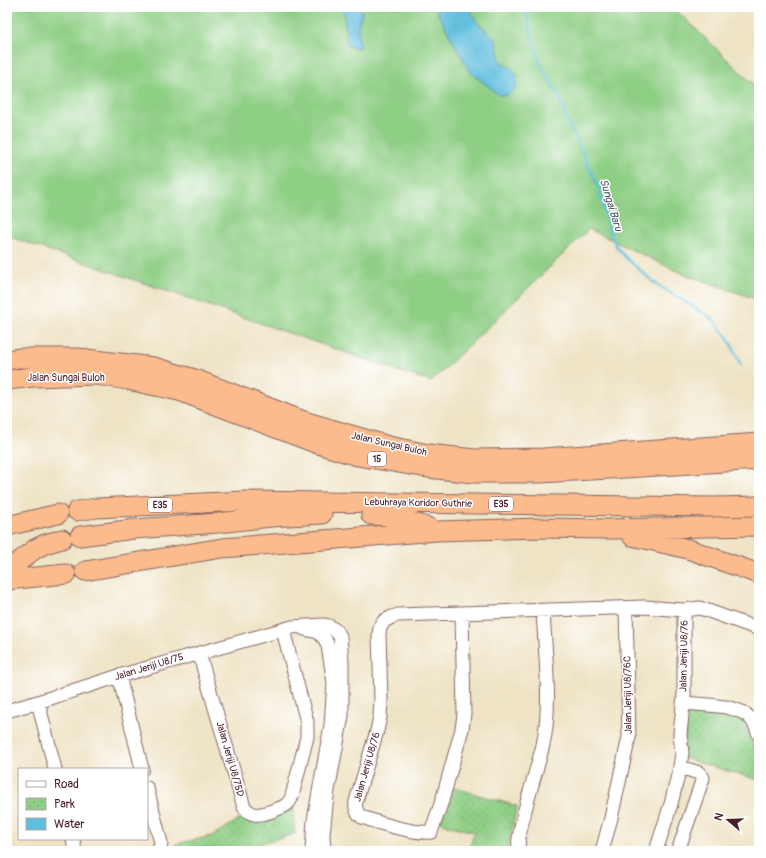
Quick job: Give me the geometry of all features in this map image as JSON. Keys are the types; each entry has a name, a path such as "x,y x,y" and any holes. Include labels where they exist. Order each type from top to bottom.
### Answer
{"highway":[{"name":"Jalan Sungai Buloh","path":"7,360 19,358 78,358 154,367 195,379 311,423 389,446 428,454 475,459 543,458 759,443"},
{"name":"Jalan Sungai Buloh","path":"7,380 32,376 96,376 128,380 179,391 315,443 357,456 428,468 474,473 541,473 759,460"},
{"name":"Lebuhraya Koridor Guthrie","path":"77,511 96,508 244,501 714,507 759,506"},
{"path":"7,526 58,514"},
{"path":"80,536 134,529 318,514 387,515 398,517 437,531"},
{"path":"85,571 222,548 437,531 541,528 606,529 759,526"},
{"path":"606,529 688,549 759,574"},
{"path":"7,571 35,549 45,544 62,539"},
{"path":"7,580 66,574"}],"street":[{"name":"Jalan Jeriji U8/76","path":"462,613 464,714 462,729 442,802 431,832 413,831 360,815 356,809 356,801 380,717 379,634 382,624 387,619 398,615 652,607 684,610 683,703 680,734 682,753 673,798 656,851"},
{"name":"Jalan Jeriji U8/76C","path":"602,851 629,737 626,608"},
{"path":"684,610 697,608 703,609 759,630"},
{"path":"519,851 518,841 543,744 546,725 547,686 543,611"},
{"name":"Jalan Jeriji U8/75","path":"7,711 119,676 288,628 323,625 335,630 340,636 342,662 342,716 327,796 323,835 324,851"},
{"name":"Jalan Jeriji U8/75","path":"288,628 318,632 325,639 328,646 334,683 331,725 314,820 312,851"},
{"name":"Jalan Jeriji U8/75D","path":"199,653 244,807 255,815 272,811 284,807 289,803 307,737 307,722 288,628"},
{"path":"119,676 142,768"},
{"path":"38,702 55,768"},
{"path":"683,703 737,710 752,720 759,735"},
{"name":"Jalan Jeriji U8/76","path":"649,851 664,802 675,750 680,734"},
{"path":"678,851 703,778 699,773 680,767"},
{"path":"148,792 161,843 158,851"},
{"path":"72,840 76,851"}],"green space":[{"path":"7,7 673,7 759,90 759,300 681,273 589,229 431,382 7,236"},
{"path":"687,710 725,714 738,718 743,722 759,758 759,780 683,758"},
{"path":"451,787 517,806 507,851 469,851 474,832 443,824 441,821"},
{"path":"293,806 295,834 262,843 245,851 172,851 176,844 212,836 240,819"}],"water":[{"path":"341,7 359,7 362,13 358,26 360,48 347,46 344,14"},
{"path":"437,7 468,7 477,22 496,40 500,62 511,68 517,76 516,88 508,95 499,95 470,72 437,12"}],"waterway":[{"name":"Sungai Baru","path":"524,7 541,66 558,94 567,121 599,188 608,228 616,246 627,259 656,284 713,319 728,338 741,365"}]}
